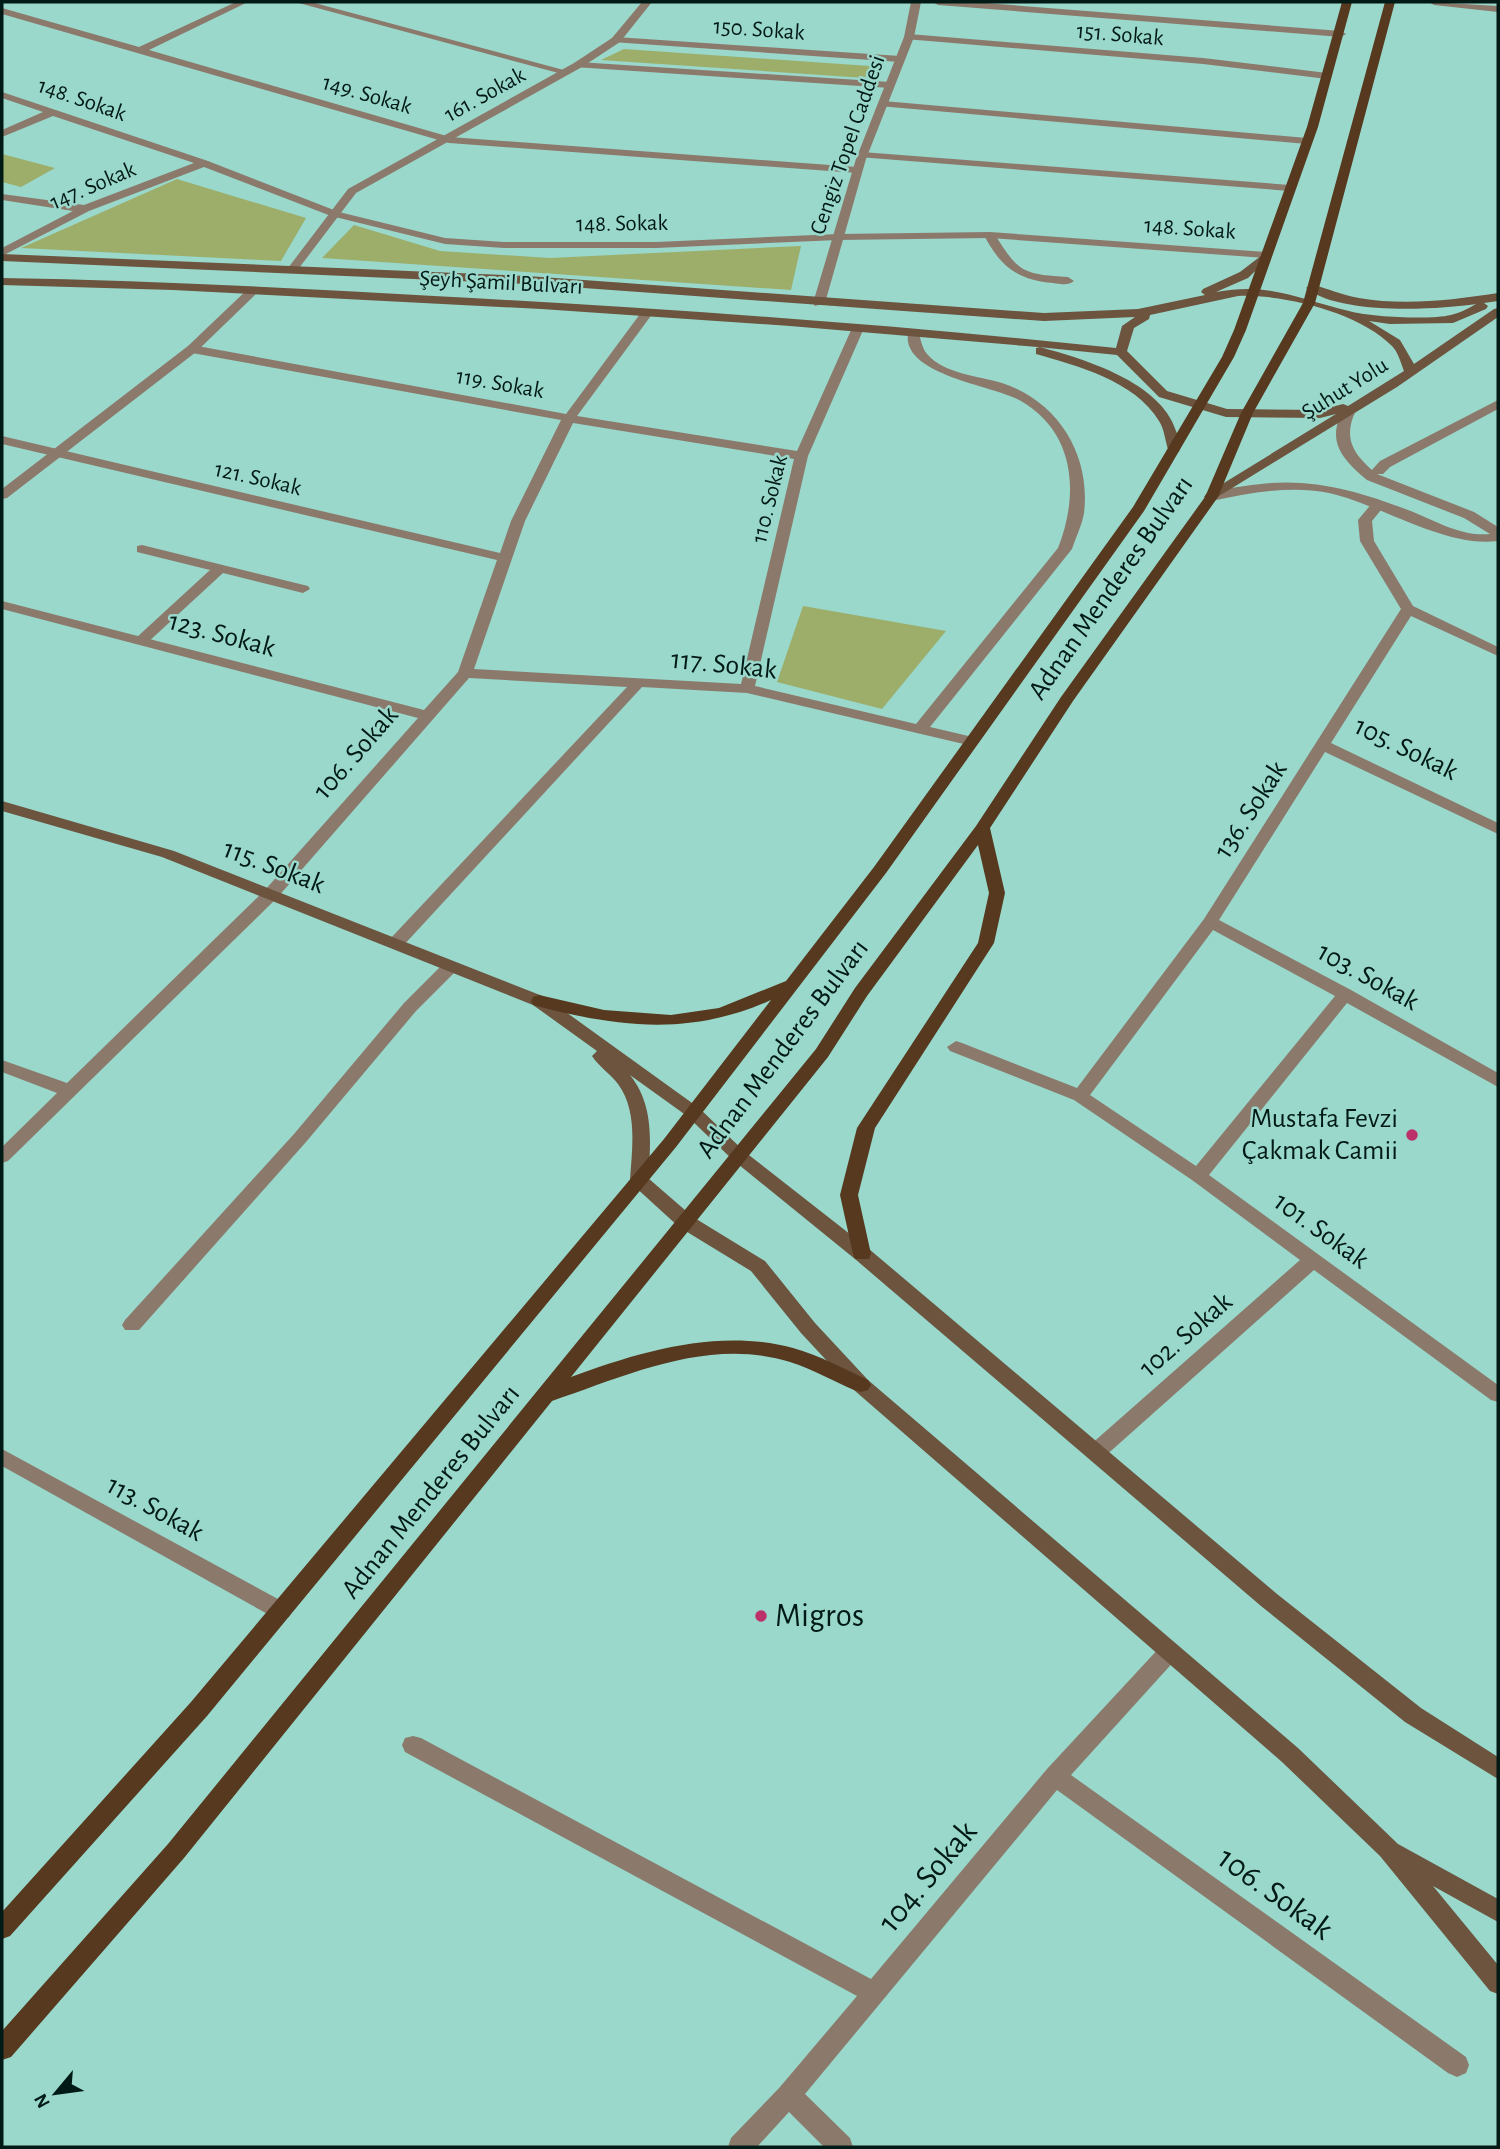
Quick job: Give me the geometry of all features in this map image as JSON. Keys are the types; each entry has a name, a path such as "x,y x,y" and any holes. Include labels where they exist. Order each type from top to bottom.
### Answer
{"main road":[{"name":"Adnan Menderes Bulvarı","path":"2,1928 200,1709 639,1180 880,870 1139,508 1228,357 1307,141 1341,34 1347,2"},
{"name":"Adnan Menderes Bulvarı","path":"2,2049 176,1852 822,1053 861,992 982,828 1066,700 1211,497 1247,413 1310,295 1390,2"},
{"name":"Şeyh Şamil Bulvarı","path":"2,255 528,281 1044,317"},
{"path":"1044,317 1118,316 1154,311 1183,302 1244,275 1266,255"},
{"name":"Şeyh Şamil Bulvarı","path":"2,282 254,290 647,313 996,339"},
{"path":"1183,302 1253,292 1310,295 1360,304 1400,307 1498,298"},
{"path":"1310,295 1350,314 1398,345 1411,372"},
{"path":"1350,314 1390,320 1453,319 1498,298"},
{"path":"1044,317 1128,326 1154,311"},
{"name":"Şuhut Yolu","path":"1211,497 1411,372 1498,312"},
{"path":"1121,352 1128,326"},
{"path":"996,339 1121,352 1163,394 1226,412 1320,414 1363,402"},
{"path":"996,339 1043,352 1121,381 1164,417 1174,449"},
{"name":"115. Sokak","path":"2,806 168,854 539,1001 693,1112 739,1156 862,1254 1269,1600 1392,1699 1498,1769"},
{"path":"862,1254 849,1195 866,1128 986,943 997,892 982,828"},
{"path":"539,1001 599,1017 675,1019 715,1015 793,984"},
{"name":"115. Sokak","path":"521,994 607,1060 632,1091 643,1124 639,1180"},
{"path":"639,1180 686,1222 758,1266 807,1328 861,1385 1290,1755 1388,1849 1498,1983"},
{"path":"546,1395 590,1376 639,1361 672,1354 748,1348 791,1355 861,1385"},
{"path":"1388,1849 1498,1911"}],"street":[{"path":"2,9 15,2"},
{"path":"139,51 243,2"},
{"path":"300,2 566,72"},
{"name":"161. Sokak","path":"292,270 352,191 578,65 616,40 648,2"},
{"name":"Cengiz Topel Caddesi","path":"819,303 857,170 909,37 916,2"},
{"path":"938,2 1341,34"},
{"path":"1434,2 1498,9"},
{"name":"149. Sokak","path":"2,9 449,139 857,170"},
{"name":"151. Sokak","path":"909,37 1203,61 1327,76"},
{"name":"150. Sokak","path":"616,40 900,59"},
{"path":"578,65 890,85"},
{"name":"148. Sokak","path":"2,95 204,163 335,214 444,240 504,245 656,245 838,237 990,235 1266,255"},
{"path":"883,104 1307,141"},
{"path":"2,134 51,113"},
{"path":"862,155 1290,187"},
{"name":"147. Sokak","path":"2,255 85,209 204,163"},
{"path":"2,197 85,209"},
{"path":"990,235 996,248 1016,273 1038,279 1068,281"},
{"path":"2,495 192,348 254,290"},
{"name":"106. Sokak","path":"2,1157 271,894 466,673 518,521 569,418 647,313"},
{"name":"110. Sokak","path":"747,689 801,456 859,328"},
{"path":"913,332 915,347 926,360 1018,394 1058,425 1069,445 1076,482 1077,515 1065,549 920,729"},
{"name":"119. Sokak","path":"192,348 569,418 801,456"},
{"path":"1378,471 1385,464 1498,404"},
{"path":"1350,410 1343,421 1340,435 1346,452 1361,468 1372,477 1469,515 1498,535"},
{"name":"121. Sokak","path":"2,440 505,558"},
{"path":"1211,497 1248,488 1288,485 1327,489 1378,505 1451,534 1487,540 1498,535"},
{"path":"1378,505 1365,520 1367,541 1408,609 1498,652"},
{"path":"142,549 303,589"},
{"path":"141,641 220,568"},
{"name":"123. Sokak","path":"2,605 428,716"},
{"name":"136. Sokak","path":"1080,1096 1210,922 1408,609"},
{"name":"117. Sokak","path":"466,673 747,689 972,741"},
{"path":"396,943 638,683"},
{"name":"105. Sokak","path":"1324,745 1498,829"},
{"name":"103. Sokak","path":"1210,922 1498,1080"},
{"path":"132,1325 300,1138 410,1007 450,967"},
{"path":"1198,1176 1345,994"},
{"name":"101. Sokak","path":"956,1047 1080,1096 1198,1176 1498,1395"},
{"path":"2,1066 70,1091"},
{"name":"102. Sokak","path":"1096,1452 1313,1260"},
{"name":"113. Sokak","path":"2,1457 281,1611"},
{"name":"104. Sokak","path":"740,2147 789,2095 1055,1776 1169,1652"},
{"path":"413,1745 875,1993"},
{"name":"106. Sokak","path":"1055,1776 1457,2065"},
{"path":"789,2095 841,2147"}],"green space":[{"path":"624,49 870,66 865,78 601,60"},
{"path":"2,154 55,168 21,187 2,182"},
{"path":"177,179 306,218 281,261 21,248"},
{"path":"354,225 440,251 550,258 801,246 791,290 322,258"},
{"path":"803,606 946,631 882,709 777,682"}],"place":[{"name":"Mustafa Fevzi Çakmak Camii","path":"1412,1135"},
{"name":"Migros","path":"761,1616"}]}
